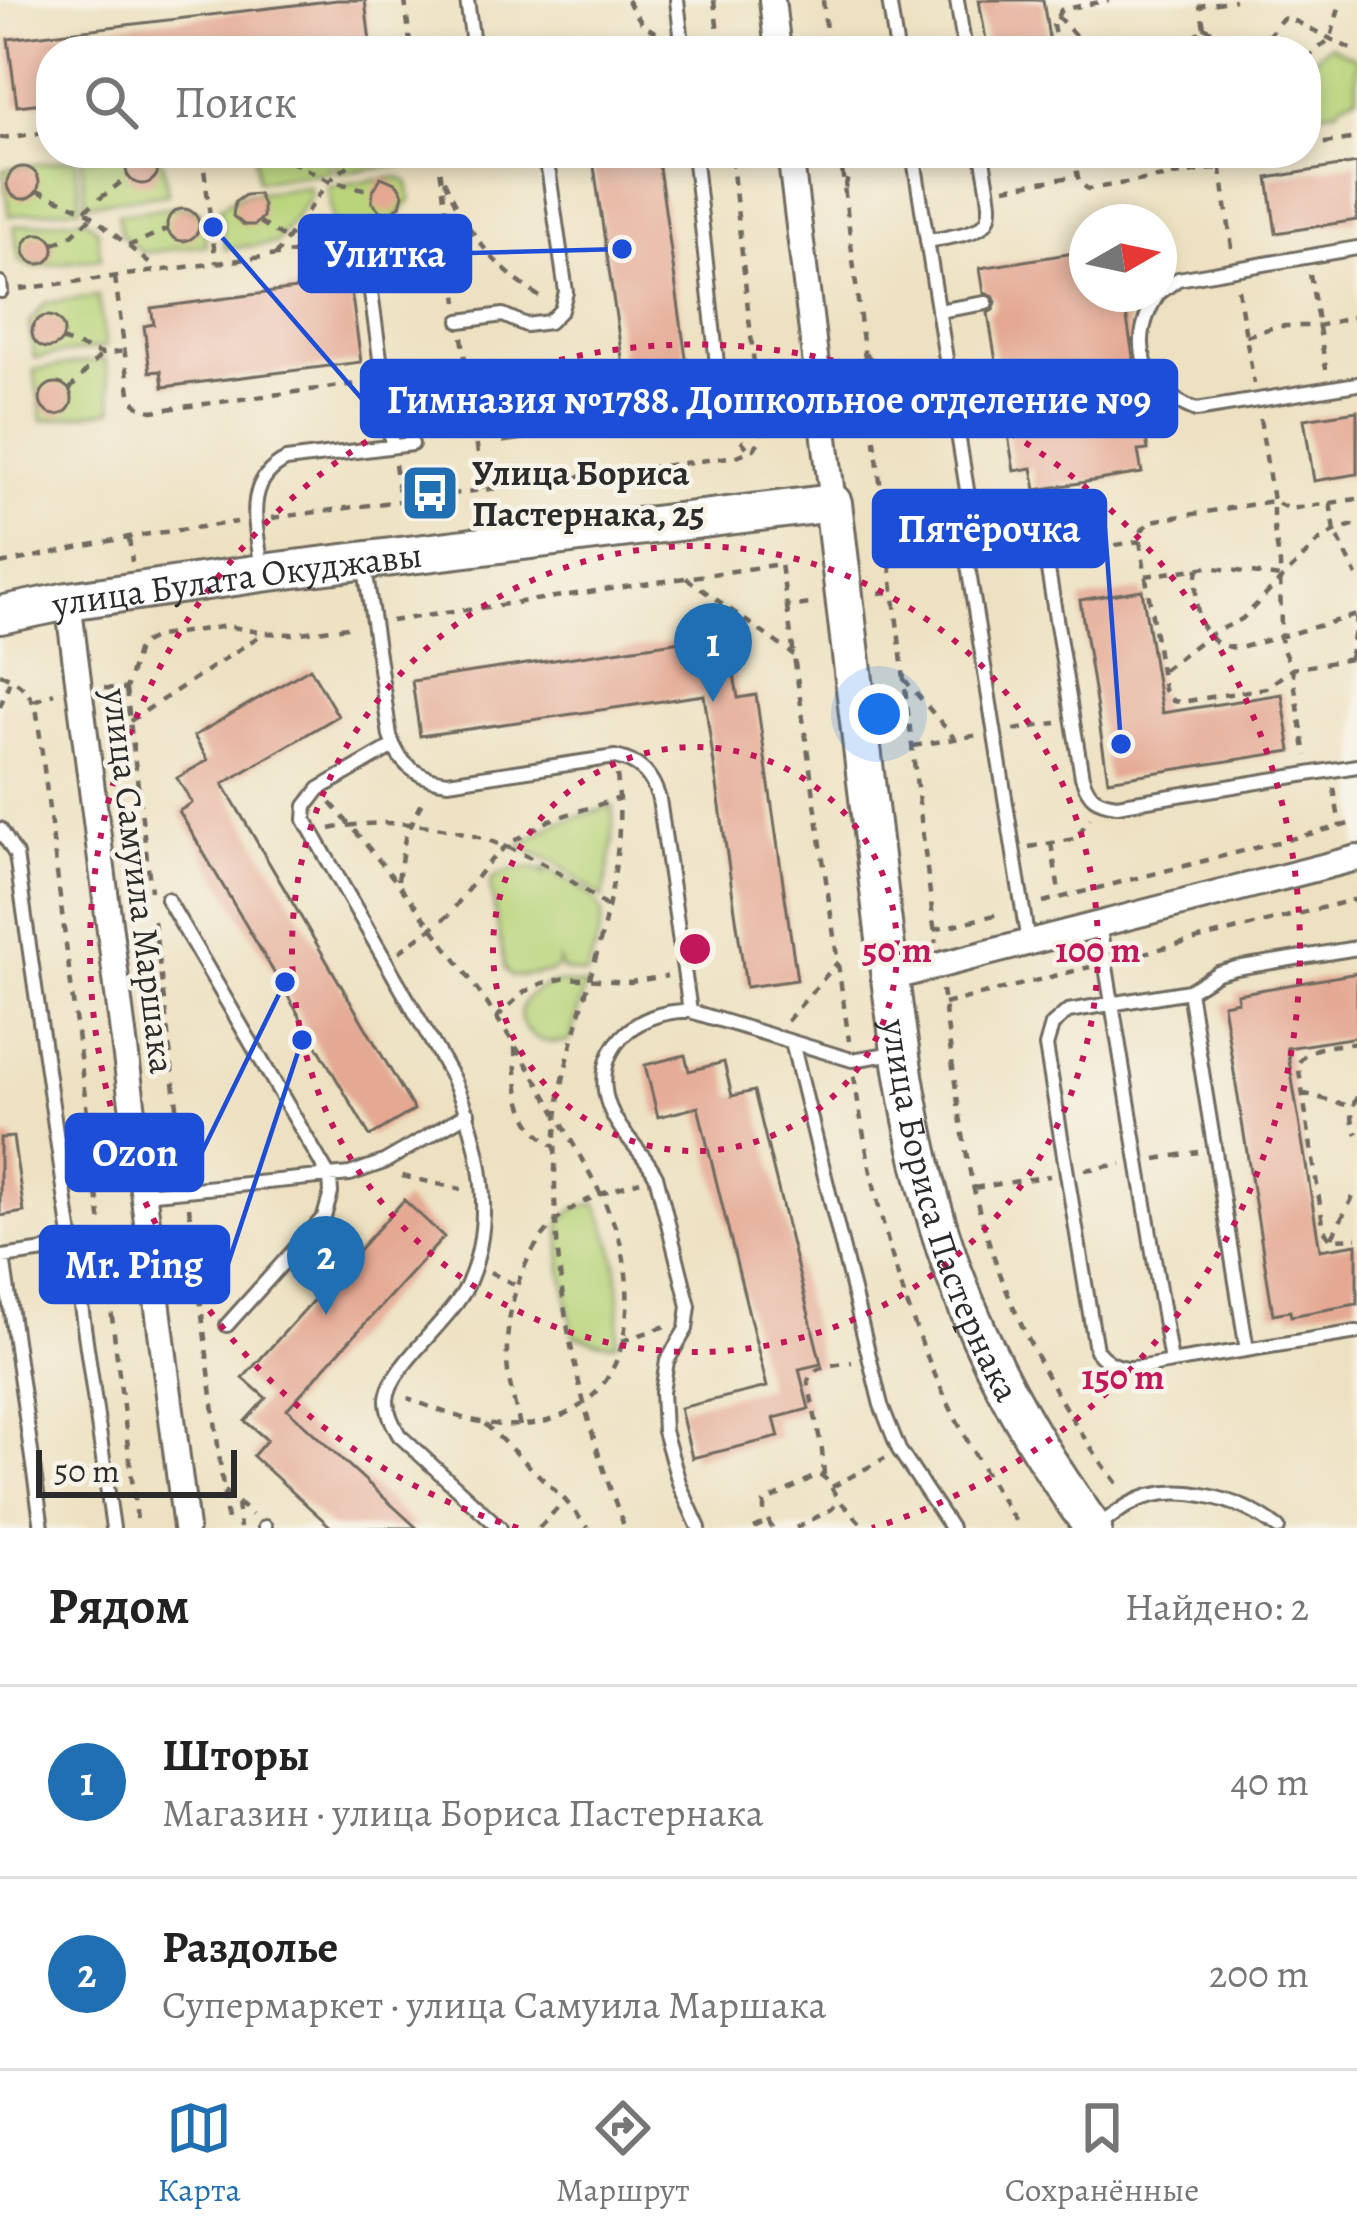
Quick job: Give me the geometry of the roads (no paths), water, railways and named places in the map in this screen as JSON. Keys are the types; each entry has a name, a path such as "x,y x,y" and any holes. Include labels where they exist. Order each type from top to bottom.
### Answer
{"street":[{"path":"772,0 776,36"},
{"name":"улица Бориса Пастернака","path":"792,168 890,978 923,1172 970,1314 1021,1418 1094,1528"},
{"name":"улица Булата Окуджавы","path":"0,614 262,573 833,503"},
{"name":"улица Самуила Маршака","path":"68,601 186,1528"},
{"path":"890,978 1357,857"}],"lane":[{"path":"467,0 472,36"},
{"path":"677,0 681,36"},
{"path":"889,0 895,36"},
{"path":"957,0 963,36"},
{"path":"460,321 503,315 526,325 549,322 561,310 566,292 547,168"},
{"path":"696,168 722,410"},
{"path":"915,168 973,521 965,547 1028,943"},
{"path":"927,242 982,229 991,209 984,168"},
{"path":"318,250 354,247 366,256 392,446"},
{"path":"1177,280 1357,248"},
{"path":"938,310 986,303"},
{"path":"1147,312 1141,347 1146,368 1161,390 1196,410 1357,384"},
{"path":"262,573 255,494 273,466 286,460 412,444"},
{"path":"973,521 1018,514 1038,523 1082,777 1087,793 1098,802 1118,805 1357,766"},
{"path":"364,560 393,746 406,766 422,776 448,782 615,758 647,772 655,784 689,1011"},
{"path":"393,746 320,789 306,806 305,820 452,1077 479,1149 483,1193 474,1264 456,1306 394,1378 387,1401 399,1435 500,1528"},
{"path":"0,829 16,856 113,1528"},
{"path":"167,899 330,1178 325,1217 226,1325"},
{"path":"1100,925 1171,1362"},
{"path":"1357,948 1236,968 1189,991 1068,1011 1052,1025 1046,1046 1096,1350 1104,1360 1124,1370 1357,1332"},
{"path":"1189,991 1247,1350"},
{"path":"699,1528 680,1486 664,1431 662,1392 667,1361 686,1329 688,1306 656,1176 619,1128 607,1102 605,1075 614,1050 626,1032 667,1010 689,1011 852,1060 900,1052"},
{"path":"792,1042 880,1405 899,1450 951,1528"},
{"path":"143,1195 330,1178 367,1169 468,1113"},
{"path":"42,1528 2,1257 148,1236"},
{"path":"1094,1528 1132,1502 1158,1494 1193,1494 1248,1508 1278,1528"}],"place":[{"name":"Гимназия №1788. Дошкольное отделение №9","path":"213,227"},
{"name":"Улитка","path":"622,249"},
{"name":"Улица Бориса Пастернака, 25","path":"430,493"},
{"name":"Шторы","path":"713,702"},
{"name":"Пятёрочка","path":"1121,744"},
{"name":"Ozon","path":"285,982"},
{"name":"Mr. Ping","path":"302,1040"},
{"name":"Раздолье","path":"326,1315"}]}
